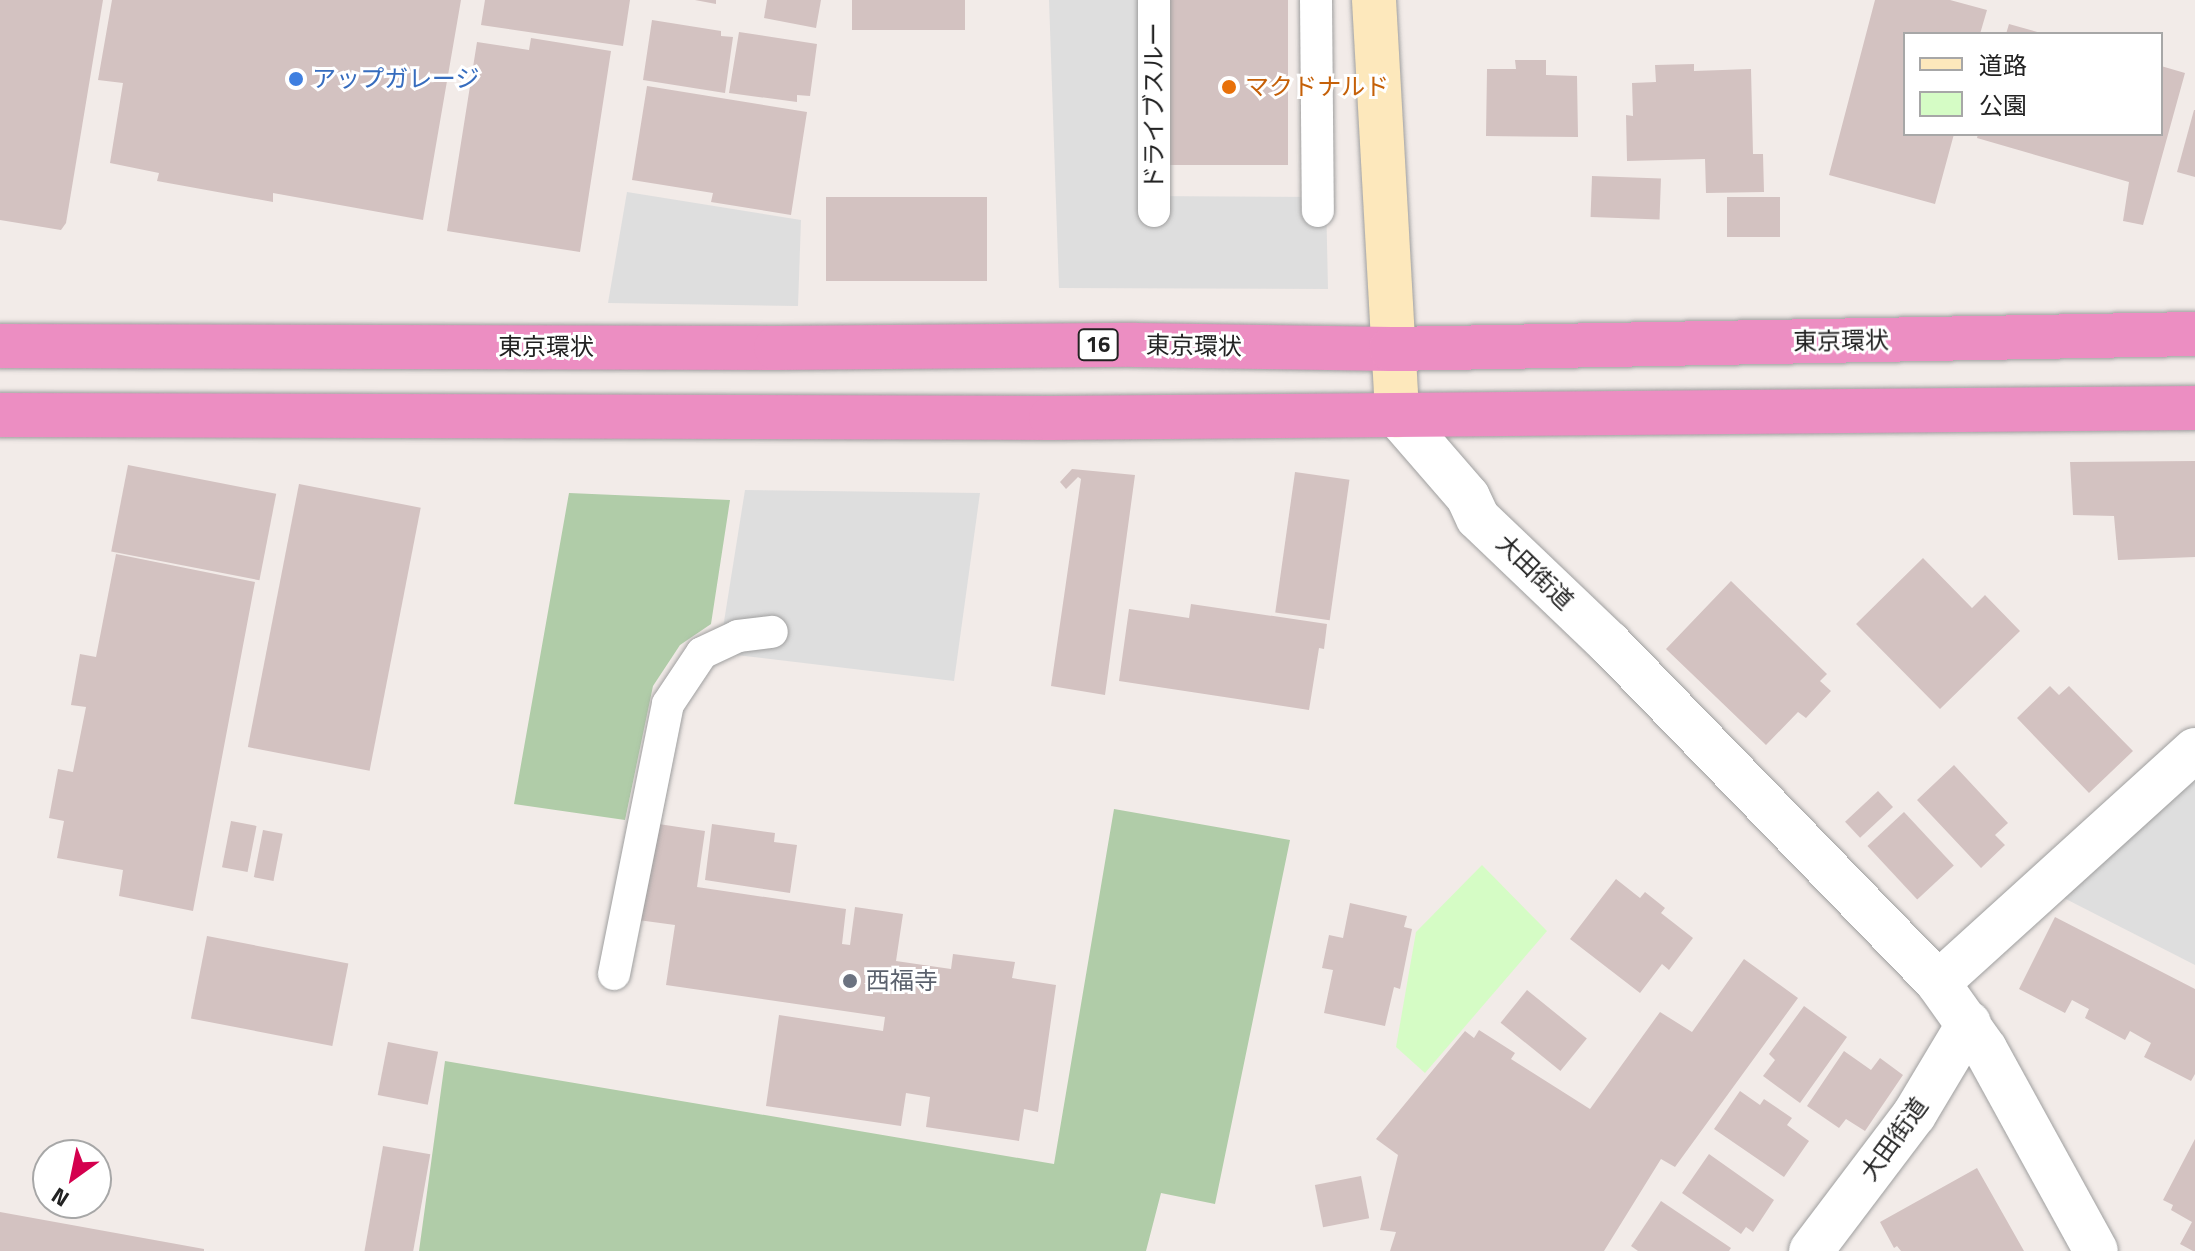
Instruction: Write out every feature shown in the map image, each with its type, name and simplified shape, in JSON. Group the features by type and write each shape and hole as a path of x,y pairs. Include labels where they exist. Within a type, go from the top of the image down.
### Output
{"highway":[{"name":"東京環状","path":"0,346 791,348 1135,345 1391,349 2195,334"},
{"path":"0,415 1051,418 2195,408"}],"street":[{"path":"1374,0 1397,415"},
{"name":"大田街道","path":"1397,415 1468,497 1478,518 1609,643 1938,983 1969,1023 2096,1251"},
{"path":"1938,983 2195,750"},
{"name":"大田街道","path":"1827,1243 1914,1115 1969,1023"}],"lane":[{"name":"ドライブスルー","path":"1154,0 1154,211"},
{"path":"1316,0 1318,211"},
{"path":"614,974 668,704 702,653 738,636 772,632"}],"green space":[{"path":"569,493 730,500 711,624 680,645 653,686 625,820 514,804"},
{"path":"1114,809 1290,840 1215,1204 1161,1193 1146,1251 419,1251 445,1061 1054,1164"},
{"path":"1482,865 1547,931 1425,1073 1396,1047 1416,932"}],"shaded area":[{"path":"1049,0 1139,0 1142,196 1326,197 1328,289 1059,288"},
{"path":"627,192 801,220 798,306 608,303"},
{"path":"745,490 980,493 954,681 719,653"},
{"path":"2195,768 2195,965 2058,895"}],"building":[{"path":"0,0 103,0 66,223 61,230 0,220"},
{"path":"112,0 461,0 423,220 273,193 273,202 157,181 159,173 110,163 123,83 98,80"},
{"path":"485,0 630,0 623,46 481,25"},
{"path":"695,0 716,0 716,4"},
{"path":"767,0 821,0 816,28 764,18"},
{"path":"852,0 965,0 965,30 852,30"},
{"path":"1168,0 1288,0 1288,165 1168,165"},
{"path":"1875,0 1950,0 1987,10 1981,32 1903,32 1903,136 1953,136 1935,204 1829,175"},
{"path":"652,20 721,31 721,36 733,37 725,93 643,80"},
{"path":"2009,24 2037,32 2007,32"},
{"path":"739,32 817,44 810,96 797,95 797,102 729,93"},
{"path":"531,38 611,51 580,252 447,231 477,42 529,50"},
{"path":"1515,60 1546,60 1546,75 1577,76 1578,137 1486,136 1487,69 1516,69"},
{"path":"1694,64 1694,71 1751,69 1753,154 1763,154 1764,192 1706,193 1705,159 1627,161 1626,115 1633,116 1632,83 1656,82 1655,65"},
{"path":"2163,67 2185,73 2143,225 2123,221 2129,182 1977,138 2163,136"},
{"path":"647,86 807,112 791,215 711,202 713,193 632,180"},
{"path":"2195,110 2195,177 2177,172"},
{"path":"1592,176 1661,178 1660,219 1591,217"},
{"path":"826,197 987,197 987,281 826,281"},
{"path":"1727,197 1780,197 1780,237 1727,237"},
{"path":"2195,461 2195,557 2118,560 2114,516 2073,515 2070,462"},
{"path":"128,465 276,494 259,580 111,551"},
{"path":"1072,469 1135,475 1105,695 1051,686 1081,479 1078,477 1066,489 1060,482"},
{"path":"1295,472 1349,480 1330,620 1275,613"},
{"path":"299,484 421,508 370,771 248,747"},
{"path":"116,554 255,582 193,911 119,896 123,870 57,858 64,821 49,818 58,769 73,772 86,707 71,705 80,654 96,657"},
{"path":"1923,558 1972,608 1985,595 2020,631 1940,709 1856,624"},
{"path":"1731,581 1827,674 1820,681 1831,691 1806,718 1798,712 1766,745 1666,649"},
{"path":"1191,604 1327,624 1324,649 1319,648 1309,710 1119,681 1129,609 1189,618"},
{"path":"2050,686 2059,695 2069,686 2133,751 2089,793 2017,718"},
{"path":"1954,765 2008,823 1995,835 2005,845 1981,868 1917,800"},
{"path":"1878,791 1893,807 1860,838 1845,822"},
{"path":"1904,812 1954,865 1917,899 1867,846"},
{"path":"231,821 257,826 248,872 222,867"},
{"name":"西福寺","path":"652,823 705,831 697,887 846,909 842,944 850,945 855,907 903,914 896,961 951,969 953,954 1015,962 1012,978 1056,985 1038,1112 1024,1109 1019,1141 926,1127 930,1097 906,1093 901,1126 766,1106 779,1015 883,1031 885,1017 666,985 675,925 638,920"},
{"path":"712,824 775,833 774,842 797,845 790,893 705,880"},
{"path":"263,830 283,834 273,881 254,877"},
{"path":"1616,879 1640,898 1645,892 1665,908 1661,913 1693,938 1669,970 1662,964 1640,993 1570,939"},
{"path":"1350,903 1407,916 1404,927 1412,929 1400,989 1394,987 1385,1026 1324,1013 1333,970 1322,968 1329,935 1343,938"},
{"path":"2055,917 2195,989 2195,1074 2191,1081 2144,1057 2151,1043 2130,1031 2125,1040 2085,1018 2089,1009 2072,1000 2065,1013 2019,989"},
{"path":"207,936 348,963 332,1046 191,1018"},
{"path":"1744,959 1798,998 1675,1167 1661,1159 1604,1251 1390,1251 1396,1232 1380,1230 1398,1155 1376,1139 1465,1031 1474,1038 1479,1030 1515,1053 1511,1059 1590,1109 1660,1012 1692,1032"},
{"path":"1527,990 1587,1038 1560,1071 1501,1023"},
{"path":"1804,1006 1847,1037 1800,1103 1763,1076 1775,1060 1769,1054"},
{"path":"388,1042 438,1052 428,1105 378,1095"},
{"path":"1844,1051 1871,1070 1880,1058 1903,1075 1865,1131 1846,1119 1839,1128 1807,1106"},
{"path":"1740,1091 1760,1105 1764,1099 1792,1118 1787,1125 1809,1141 1784,1177 1714,1129"},
{"path":"2195,1139 2193,1251 2180,1244 2192,1222 2171,1210 2173,1205 2163,1200"},
{"path":"383,1146 430,1154 413,1251 364,1251"},
{"path":"1709,1154 1774,1200 1753,1232 1746,1227 1741,1234 1682,1193"},
{"path":"1977,1168 2024,1251 1901,1251 1897,1246 1894,1248 1880,1222"},
{"path":"1361,1176 1369,1218 1323,1227 1315,1185"},
{"path":"1661,1201 1731,1248 1729,1251 1638,1251 1631,1246"},
{"path":"0,1212 204,1249 204,1251 0,1251"}],"place":[{"name":"アップガレージ","path":"296,79"},
{"name":"マクドナルド","path":"1229,87"},
{"name":"西福寺","path":"850,981"}]}
